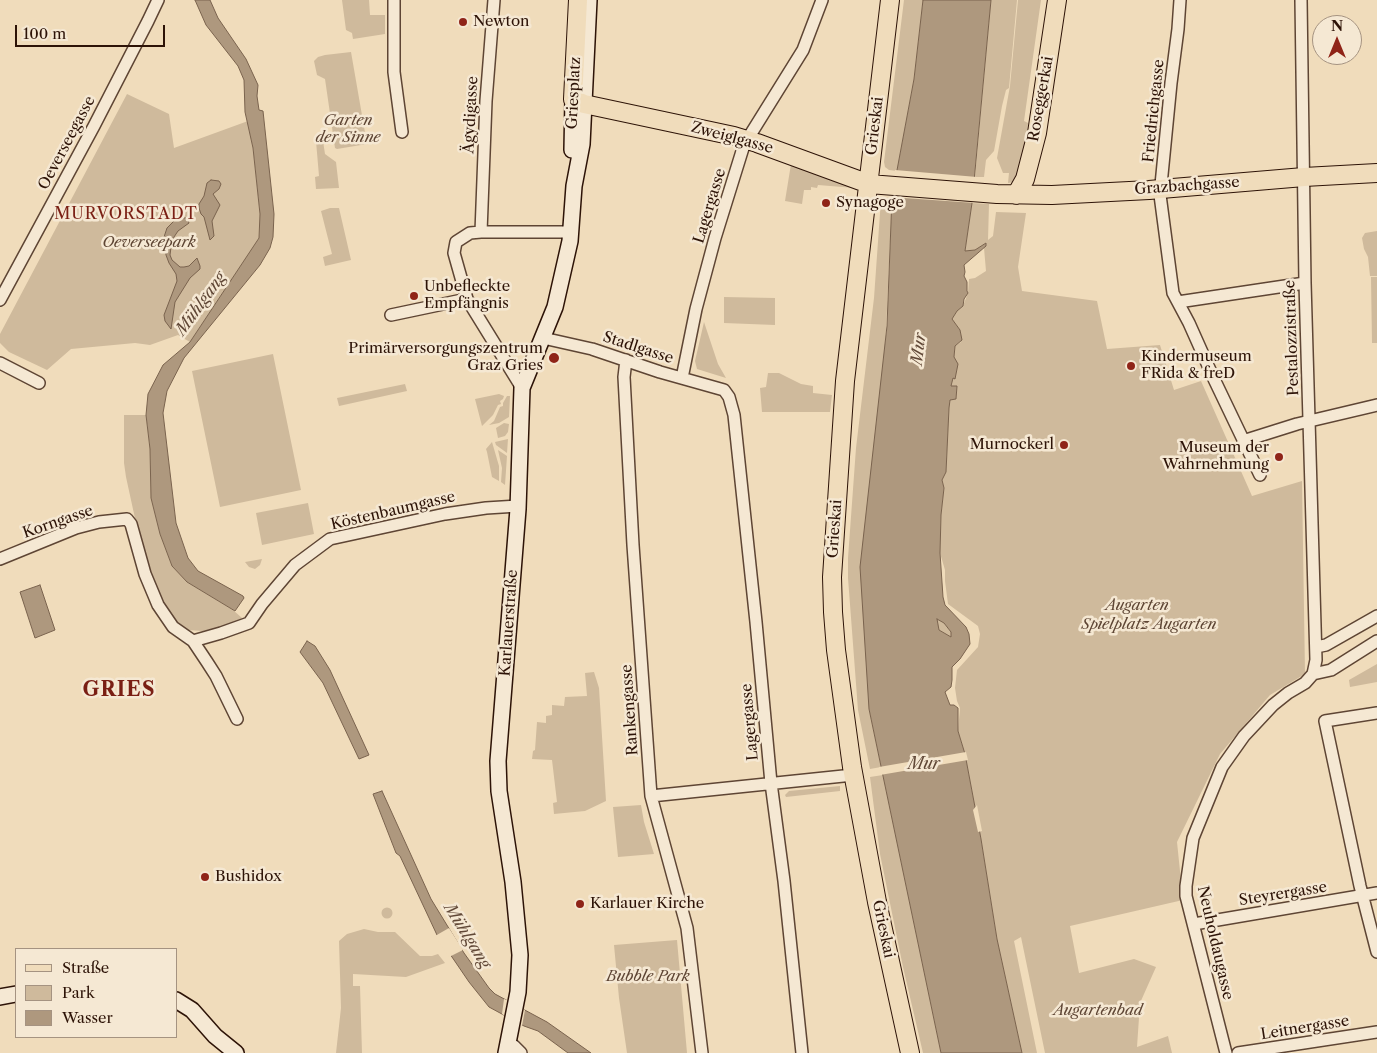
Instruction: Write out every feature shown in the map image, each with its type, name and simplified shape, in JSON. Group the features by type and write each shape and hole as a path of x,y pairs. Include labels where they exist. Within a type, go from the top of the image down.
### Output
{"main road":[{"name":"Griesplatz","path":"574,186 572,154 586,104 578,0"},
{"name":"Griesplatz","path":"570,232 574,186 582,144 586,104 589,0"},
{"name":"Grieskai","path":"890,0 845,381 832,577 836,650 853,776 877,902 910,1053"},
{"name":"Roseggerkai","path":"1016,195 1025,179 1036,133 1057,0"},
{"name":"Zweiglgasse","path":"586,104 747,140 869,184 997,194"},
{"name":"Grazbachgasse","path":"997,194 1052,195 1161,189 1377,173"},
{"name":"Karlauerstraße","path":"507,1048 516,1003 520,955 499,791 498,761 518,506 522,388 555,307 570,232"},
{"path":"0,997 15,994"},
{"path":"178,1001 192,1010 215,1036 236,1053"}],"street":[{"path":"394,0 394,72 402,132"},
{"name":"Ägydigasse","path":"481,232 486,101 494,0"},
{"name":"Lagergasse","path":"682,378 696,310 715,238 747,140 804,50 822,0"},
{"name":"Friedrichgasse","path":"1180,0 1160,200 1173,293 1260,475"},
{"name":"Pestalozzistraße","path":"1300,0 1305,284 1316,647 1313,674"},
{"name":"Oeverseegasse","path":"0,300 94,126 158,1"},
{"path":"522,388 467,299 454,253 456,242 470,233 481,232 570,232"},
{"path":"1178,302 1305,284"},
{"path":"391,315 467,299"},
{"name":"Stadlgasse","path":"543,338 592,349 724,390"},
{"name":"Rankengasse","path":"626,360 624,377 633,545 651,796 687,928 702,1053"},
{"path":"0,363 39,383"},
{"name":"Lagergasse","path":"724,390 729,397 734,415 771,783 784,881 802,1053"},
{"path":"1243,441 1310,421 1377,405"},
{"name":"Köstenbaumgasse","path":"193,641 249,623 262,604 296,565 330,539 445,514 518,506"},
{"name":"Korngasse","path":"0,559 76,528 99,522 127,519 131,524 145,574 158,605 173,627 193,641"},
{"path":"1316,647 1326,645 1377,616"},
{"path":"193,641 216,676 237,719"},
{"path":"1313,674 1331,670 1377,642"},
{"name":"Neuholdaugasse","path":"1226,1053 1186,896 1192,838 1222,767 1244,736 1273,705 1305,683 1313,674"},
{"path":"1377,713 1325,720 1377,952"},
{"path":"651,796 853,776"},
{"name":"Steyrergasse","path":"1194,924 1377,893"},
{"name":"Leitnergasse","path":"1238,1053 1377,1032"},
{"path":"507,1048 514,1046 521,1053"}],"green space":[{"path":"342,0 369,0 370,15 385,15 385,34 353,39 352,33 346,30"},
{"path":"904,0 923,0 914,79 897,171 889,170 885,167 884,162"},
{"path":"991,0 1017,0 1009,88 1006,90 1002,106 994,151 986,160 984,177 975,177"},
{"path":"1018,0 1041,0 1024,121 1028,123 1026,151 1022,166 1014,182 1008,183 1009,173 1003,173 997,158 1010,86"},
{"name":"Garten der Sinne","path":"351,52 367,144 337,149 335,148 325,79 317,75 314,61 318,57 325,55"},
{"name":"Oeverseepark","path":"127,94 169,114 174,148 248,121 253,148 260,214 259,238 190,342 178,335 150,345 135,343 71,349 47,370 9,352 0,343 0,334"},
{"path":"316,141 323,141 325,154 336,162 339,188 316,189 315,177 319,176"},
{"path":"791,164 855,188 818,185 817,188 811,187 811,190 804,190 802,204 785,201"},
{"path":"892,197 869,709 881,767 870,769 858,710 848,558 856,448 874,298 881,199"},
{"name":"Augarten","path":"972,203 989,204 988,240 993,236 996,212 1026,213 1018,267 1022,291 1097,301 1107,349 1160,345 1174,390 1201,381 1252,496 1302,481 1305,674 1270,695 1220,754 1177,842 1183,900 1070,926 1079,973 1134,959 1156,967 1140,1003 1137,1047 1168,1036 1172,1053 1045,1053 1021,937 1014,941 1037,1053 1022,1053 997,939 965,754 958,731 960,708 955,688 957,670 978,647 980,634 978,626 948,604 945,570 940,553 944,488 942,480 946,472 949,408 950,400 956,399 957,386 951,386 956,362 954,357 955,346 961,342 960,330 952,319 963,306 968,293 969,279 975,278 986,271 984,248 986,243 975,250 965,251"},
{"path":"339,208 351,260 325,266 323,257 332,254 321,211"},
{"path":"1377,231 1377,276 1370,276 1368,257 1362,238 1365,233"},
{"path":"1371,277 1377,277 1377,343 1372,343"},
{"path":"724,297 775,298 775,325 724,323"},
{"path":"704,322 718,364 726,378 697,369 695,361"},
{"path":"273,354 301,490 220,507 192,371"},
{"path":"768,373 779,373 801,384 813,386 813,393 832,395 830,412 762,412 760,388 766,387"},
{"path":"405,384 407,391 339,406 337,398"},
{"path":"499,394 504,396 500,401 501,404 498,405 493,415 482,426 475,399"},
{"path":"507,396 510,396 509,417 499,423 489,425 494,421"},
{"path":"124,415 146,415 150,449 151,498 160,534 172,566 187,582 233,610 242,618 225,626 203,631 187,630 171,618 159,599 141,546 126,477 124,463"},
{"path":"504,423 509,424 508,432 505,436 498,438 496,428"},
{"path":"508,439 507,453 496,445 495,442"},
{"path":"492,442 499,466 499,481 492,477 486,449"},
{"path":"498,450 507,456 505,485 501,482 502,468"},
{"path":"308,503 314,534 262,545 256,513"},
{"path":"262,559 260,565 255,569 249,567 245,562"},
{"path":"937,618 951,632 951,637 939,630"},
{"path":"1377,664 1377,682 1350,687 1349,680"},
{"path":"594,672 599,688 606,801 585,811 554,814 553,803 557,802 552,760 532,759 533,751 535,750 537,722 546,723 546,716 552,715 552,705 564,706 565,697 587,696 585,673"},
{"path":"883,775 941,1053 923,1053 903,967 880,854 870,777"},
{"path":"840,786 840,791 786,797 785,795 789,791"},
{"path":"641,805 654,854 618,857 613,807"},
{"path":"387,907 393,913 387,919 381,913"},
{"path":"364,929 378,932 395,932 420,956 438,954 445,963 406,977 353,974 353,986 360,986 362,1053 336,1053 341,1008 339,941 347,934"},
{"name":"Bubble Park","path":"677,940 687,1053 627,1053 614,945"}],"water":[{"name":"Mühlgang","path":"195,0 210,0 218,18 246,59 258,85 257,96 259,110 263,111 274,214 273,237 270,248 260,265 184,358 167,391 163,413 176,523 188,558 198,571 243,596 244,598 235,611 187,582 172,566 160,534 151,498 150,449 146,415 148,394 163,365 190,342 259,238 260,214 253,148 245,112 244,80 238,66 206,25"},
{"name":"Mur","path":"923,0 991,0 972,203 965,251 975,250 986,243 986,246 964,265 964,276 967,282 968,293 964,299 963,306 952,319 960,330 962,340 955,346 954,357 958,364 955,379 953,378 951,386 957,386 956,399 950,400 949,408 946,472 942,480 944,488 940,553 945,605 966,627 970,644 952,667 951,687 945,692 950,705 958,708 958,731 965,754 997,939 1022,1053 941,1053 869,709 860,567 887,326 892,197 914,79","holes":["937,619 944,623 951,632 951,637 939,630"]},
{"path":"211,180 219,181 221,184 219,189 213,194 220,205 212,221 214,236 210,240 199,204 204,196 207,183"},
{"path":"177,218 187,218 189,223 178,231 174,237 170,255 172,260 180,267 184,267 189,266 197,258 200,269 190,278 175,302 171,329 165,321 164,315 177,281 176,274 166,255 164,237 167,228"},
{"path":"40,585 55,630 35,638 20,592"},
{"path":"307,641 315,646 330,670 369,755 359,759 323,683 300,652"},
{"name":"Mühlgang","path":"382,791 431,899 464,953 489,988 495,994 547,1022 591,1053 568,1053 538,1031 524,1026 489,1007 469,982 437,935 400,856 396,853 373,794"}],"pier":[{"path":"895,170 977,177 975,203 890,197"},
{"path":"966,752 968,760 880,775 879,767"},
{"path":"977,805 982,831 978,832 973,810"},
{"path":"449,928 463,950 449,957 435,936"},
{"path":"504,999 515,1003 525,1010 522,1026 502,1014"}],"place":[{"name":"Newton","path":"463,22"},
{"name":"Synagoge","path":"826,203"},
{"name":"Unbefleckte Empfängnis","path":"414,296"},
{"name":"Primärversorgungszentrum Graz Gries","path":"554,358"},
{"name":"Kindermuseum FRida & freD","path":"1131,366"},
{"name":"Murnockerl","path":"1064,445"},
{"name":"Museum der Wahrnehmung","path":"1279,457"},
{"name":"Bushidox","path":"205,877"},
{"name":"Karlauer Kirche","path":"580,904"}],"district":[{"name":"MURVORSTADT","path":"126,214"},
{"name":"GRIES","path":"119,690"}],"park label":[{"name":"Spielplatz Augarten","path":"1149,625"},
{"name":"Augartenbad","path":"1098,1011"}]}
